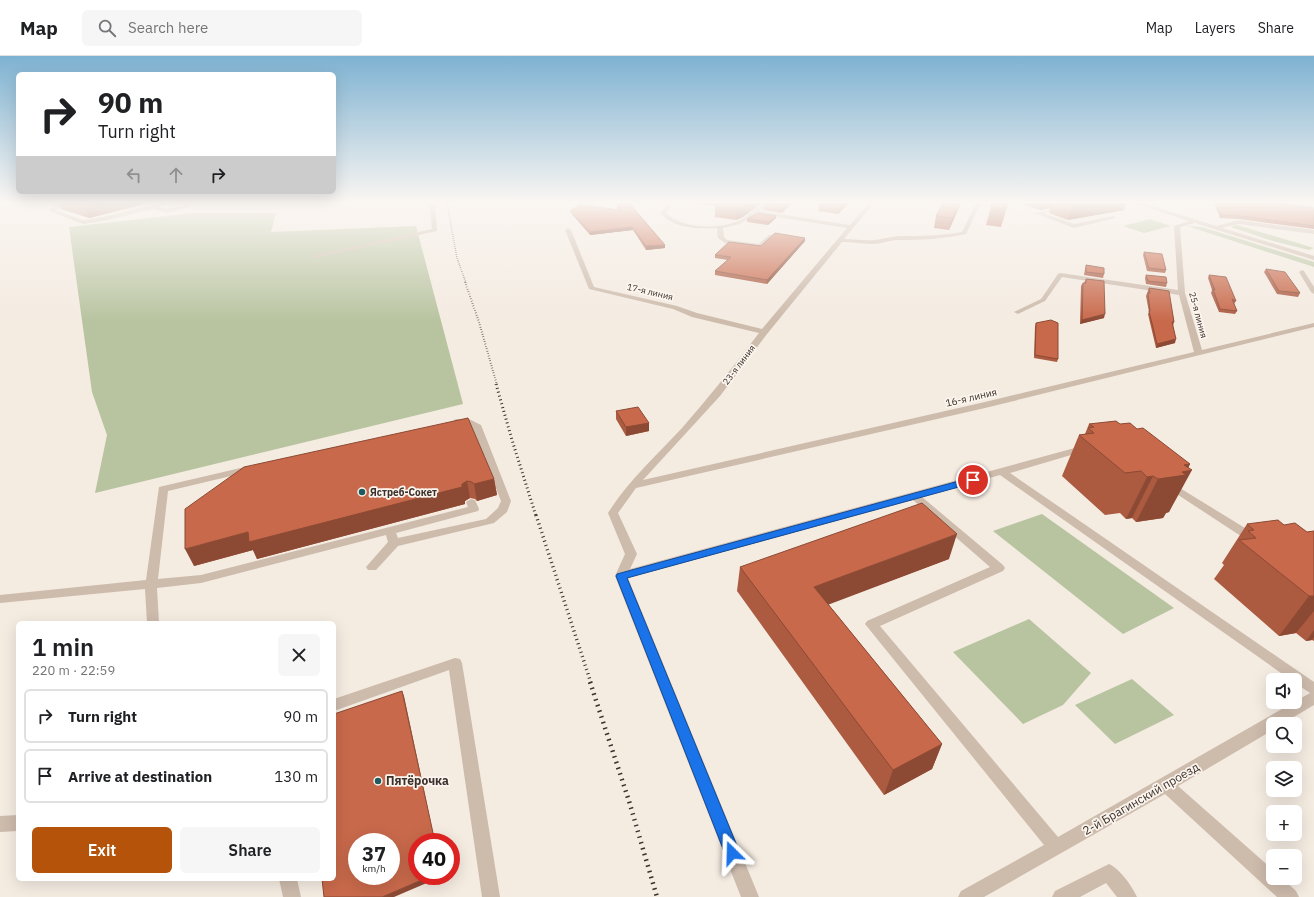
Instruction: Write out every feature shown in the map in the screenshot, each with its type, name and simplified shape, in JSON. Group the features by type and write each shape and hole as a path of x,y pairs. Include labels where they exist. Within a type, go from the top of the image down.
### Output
{"street":[{"path":"315,256 378,242"},
{"name":"17-я линия","path":"573,242 591,288 674,307 695,315 764,332"},
{"path":"734,242 760,246 765,242"},
{"name":"23-я линия","path":"621,576 631,554 613,513 632,486 654,464 717,394 764,332 838,242"},
{"path":"858,242 872,242"},
{"name":"25-я линия","path":"1178,242 1182,293 1199,354"},
{"path":"1262,242 1314,258"},
{"path":"1302,272 1314,292"},
{"path":"1018,312 1043,300 1060,275 1182,293"},
{"name":"16-я линия","path":"632,486 985,405 1314,325"},
{"path":"372,567 394,542 473,526 490,521 503,510 506,501 476,425 469,422 460,421 445,424"},
{"path":"750,897 621,576 916,497 1096,445"},
{"path":"152,621 151,584 163,489 262,466"},
{"path":"1002,472 1314,688"},
{"path":"1160,479 1263,546"},
{"path":"916,497 999,568 871,624 1056,847"},
{"path":"0,599 201,579 474,510 471,502"},
{"path":"390,531 394,542"},
{"path":"336,704 455,663 491,897"},
{"name":"2-й Брагинский проезд","path":"967,897 1166,785 1314,698"},
{"path":"1166,785 1290,897"},
{"path":"0,824 16,823"},
{"path":"1061,897 1109,873 1128,897"},
{"path":"288,881 292,897"}],"green space":[{"path":"71,242 420,242 463,404 95,493 107,435 92,392"},
{"path":"1237,242 1251,242 1314,262 1314,267"},
{"path":"1278,242 1295,242 1314,248 1309,250"},
{"path":"1042,514 1174,608 1123,634 993,531"},
{"path":"1029,619 1091,673 1063,705 1023,724 953,652"},
{"path":"1132,679 1174,715 1115,744 1075,705"}],"building":[{"path":"643,242 663,242 665,245 646,246"},
{"path":"729,242 761,246 765,242 801,242 767,280 715,271 731,257 715,255"},
{"path":"1144,252 1162,254 1166,270 1149,268"},
{"path":"1086,265 1104,268 1104,274 1086,272"},
{"path":"1266,269 1285,272 1300,293 1279,291"},
{"path":"1146,275 1166,277 1167,283 1148,281"},
{"path":"1209,275 1226,277 1236,301 1232,299 1237,311 1220,309"},
{"path":"1086,279 1104,281 1105,314 1082,320 1083,283 1086,283"},
{"path":"1149,288 1169,291 1174,322 1172,322 1176,339 1157,344 1149,311"},
{"path":"1051,320 1058,323 1058,359 1035,355 1036,323"},
{"path":"638,407 649,423 626,427 616,411"},
{"path":"468,418 494,479 474,484 467,481 462,484 462,487 249,542 248,532 185,549 185,509 244,467"},
{"path":"1116,421 1120,424 1130,423 1137,429 1143,428 1190,464 1184,465 1192,470 1182,472 1186,475 1158,479 1153,476 1147,477 1141,471 1125,473 1079,435 1094,433 1088,428 1094,427 1089,424"},
{"path":"922,503 957,534 814,587 942,744 893,770 740,567"},
{"path":"1278,520 1284,525 1295,523 1307,532 1314,531 1314,596 1309,596 1239,540 1256,538 1248,531 1254,530 1247,524"},
{"name":"Пятёрочка","path":"402,691 433,833 408,833 408,885 410,885 382,897 324,897 322,881 336,881 336,713"}],"railway":[{"path":"454,242 457,258 466,283"},
{"path":"465,282 479,322 497,385"},
{"path":"496,384 536,516"},
{"path":"536,515 591,683"},
{"path":"590,682 629,801 657,897"}],"place":[{"name":"Ястреб-Сокет","path":"362,492"},
{"name":"Пятёрочка","path":"378,781"}],"route":[{"path":"732,853 621,576 901,501 973,480"}]}
